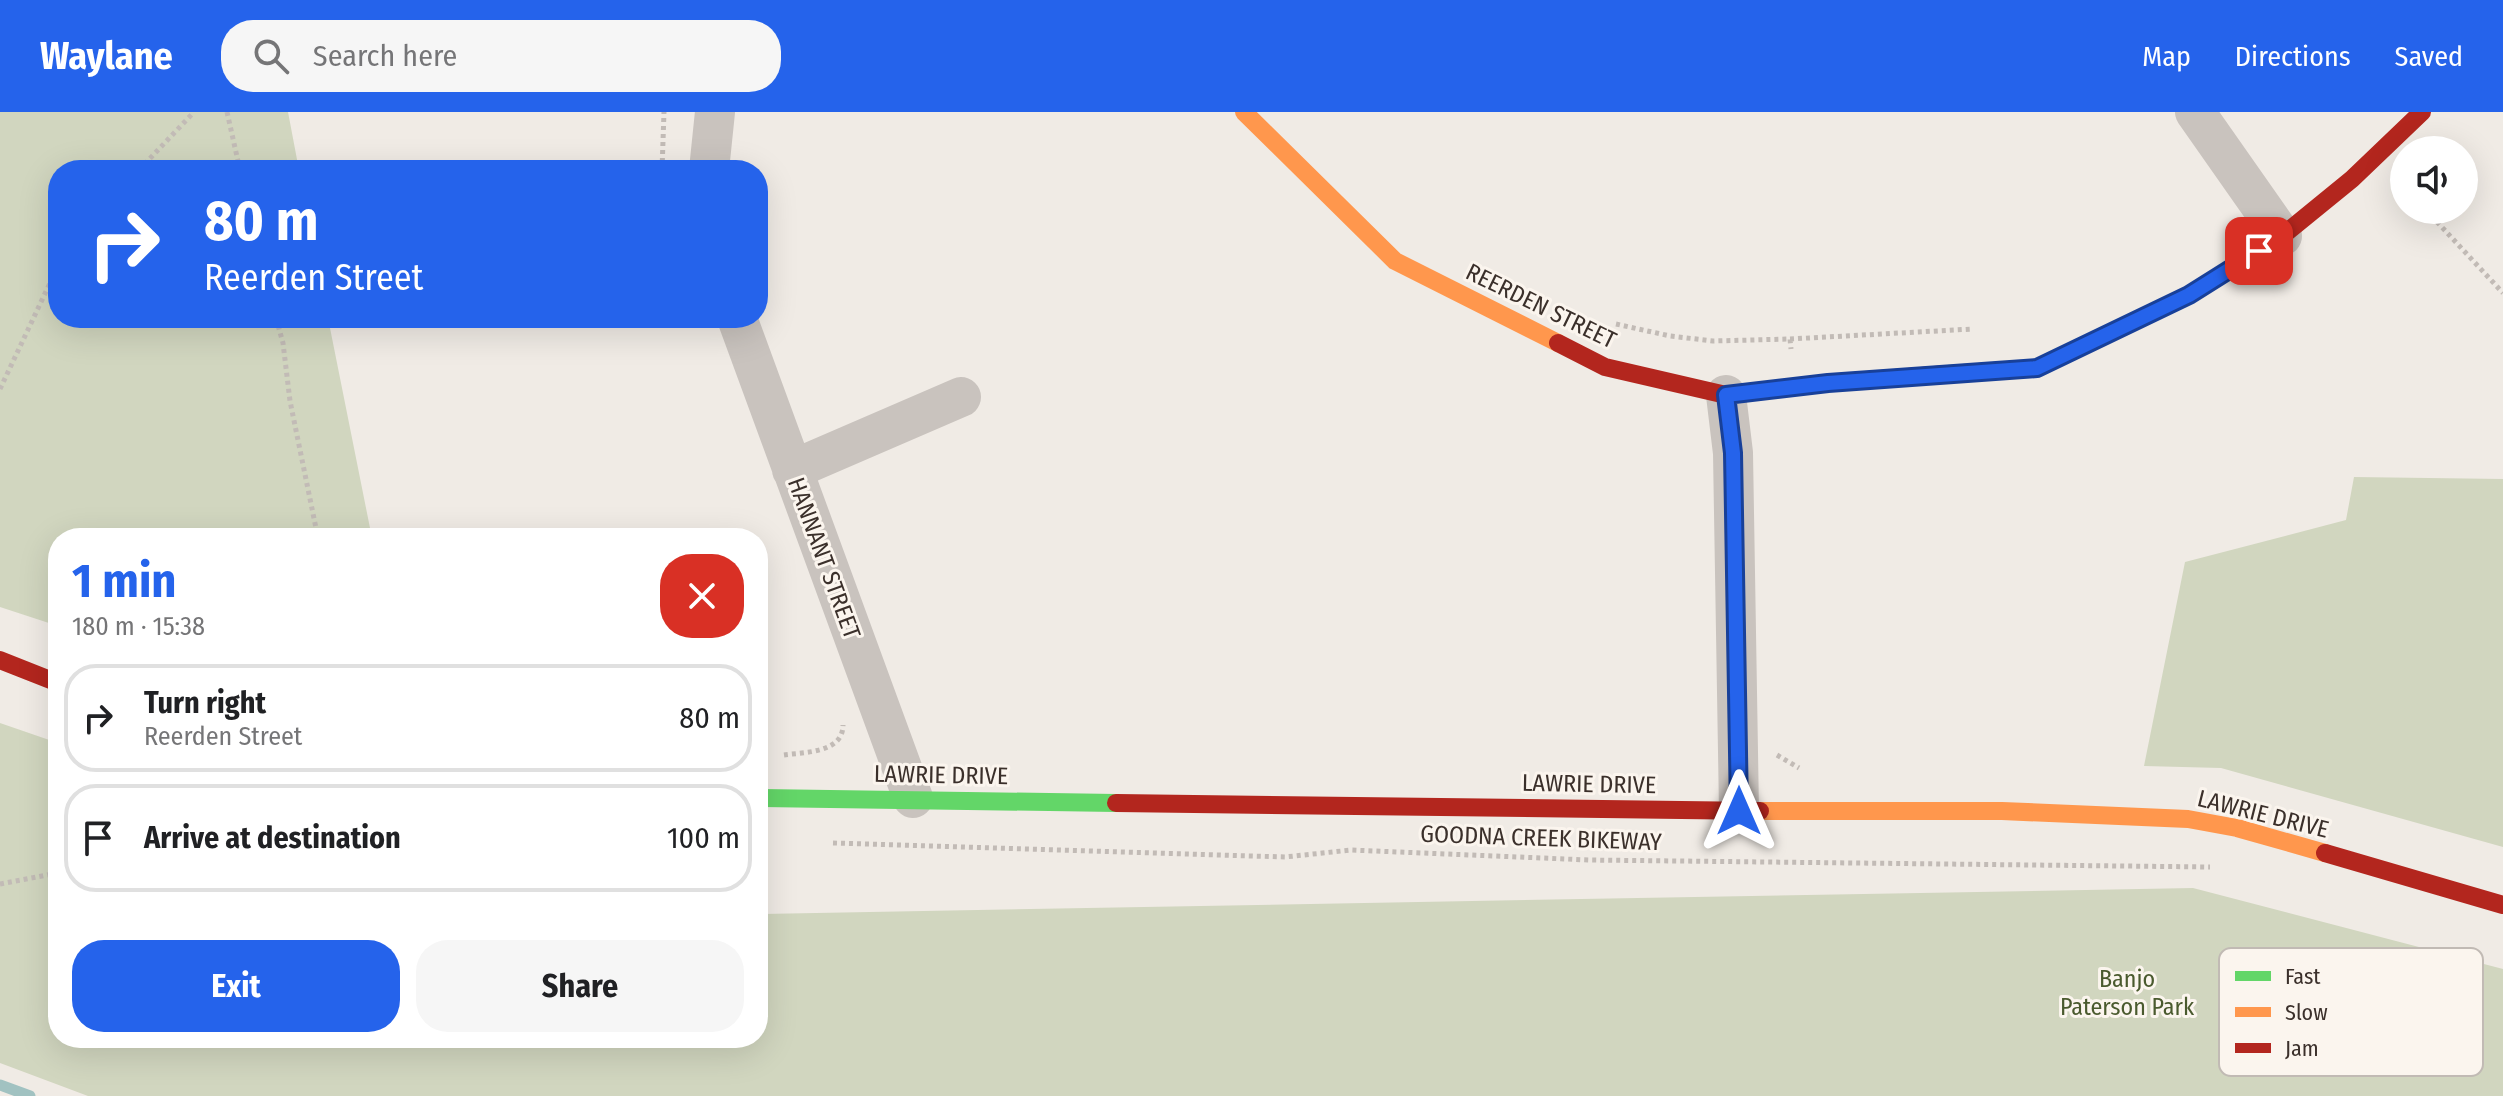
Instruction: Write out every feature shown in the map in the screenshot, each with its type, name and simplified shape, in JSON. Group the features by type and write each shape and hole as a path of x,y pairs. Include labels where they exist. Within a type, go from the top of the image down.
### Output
{"street":[{"path":"710,160 715,112"},
{"name":"REERDEN STREET","path":"1244,112 1395,261 1605,367 1726,395 2037,368 2189,295 2282,236 2352,179 2422,112"},
{"path":"2195,112 2282,236"},
{"name":"HANNANT STREET","path":"741,328 913,798"},
{"path":"1726,395 1733,453 1739,811"},
{"path":"792,470 961,397"},
{"path":"0,660 48,679"},
{"name":"LAWRIE DRIVE","path":"768,798 1739,811 2002,811 2201,821 2252,832 2503,905"}],"path":[{"path":"148,160 194,112"},
{"path":"227,112 238,160"},
{"path":"662,160 664,112"},
{"path":"2439,224 2503,293"},
{"path":"0,389 48,287"},
{"path":"1609,323 1670,336 1713,341 1979,328"},
{"path":"279,328 316,528"},
{"path":"1790,339 1795,387"},
{"path":"784,798 783,756 830,747 838,742 843,730 842,720"},
{"path":"1768,748 1797,768 1815,767 1818,862"},
{"name":"GOODNA CREEK BIKEWAY","path":"830,843 1285,857 1351,850 1589,860 2217,867"},
{"path":"0,884 48,875"}],"green space":[{"path":"0,112 288,112 297,160 48,160 48,328 330,328 370,528 48,528 48,623 0,607"},
{"path":"2354,477 2503,479 2503,847 2221,768 2144,766 2185,562 2346,520"},
{"name":"Banjo Paterson Park","path":"0,723 48,740 48,1048 768,1048 768,914 2193,888 2423,948 2219,948 2219,1076 2483,1076 2483,964 2503,969 2503,1096 88,1096 0,1063"}],"waterway":[{"path":"0,1085 30,1096"}],"traffic: fast":[{"path":"1948,374 2037,368 2189,295 2224,273"},
{"path":"768,798 1116,803"}],"traffic: slow":[{"path":"1244,112 1395,261 1558,343"},
{"path":"1760,811 2002,811 2188,819 2237,828 2325,853"}],"traffic: jam":[{"path":"2224,273 2282,236 2352,179 2422,112"},
{"path":"1558,343 1605,367 1726,395 1948,374"},
{"path":"0,660 48,679"},
{"path":"1116,803 1760,811"},
{"path":"2325,853 2503,905"}],"route":[{"path":"1739,811 1733,453 1726,395 1828,383 2037,368 2189,295 2259,251"}]}
